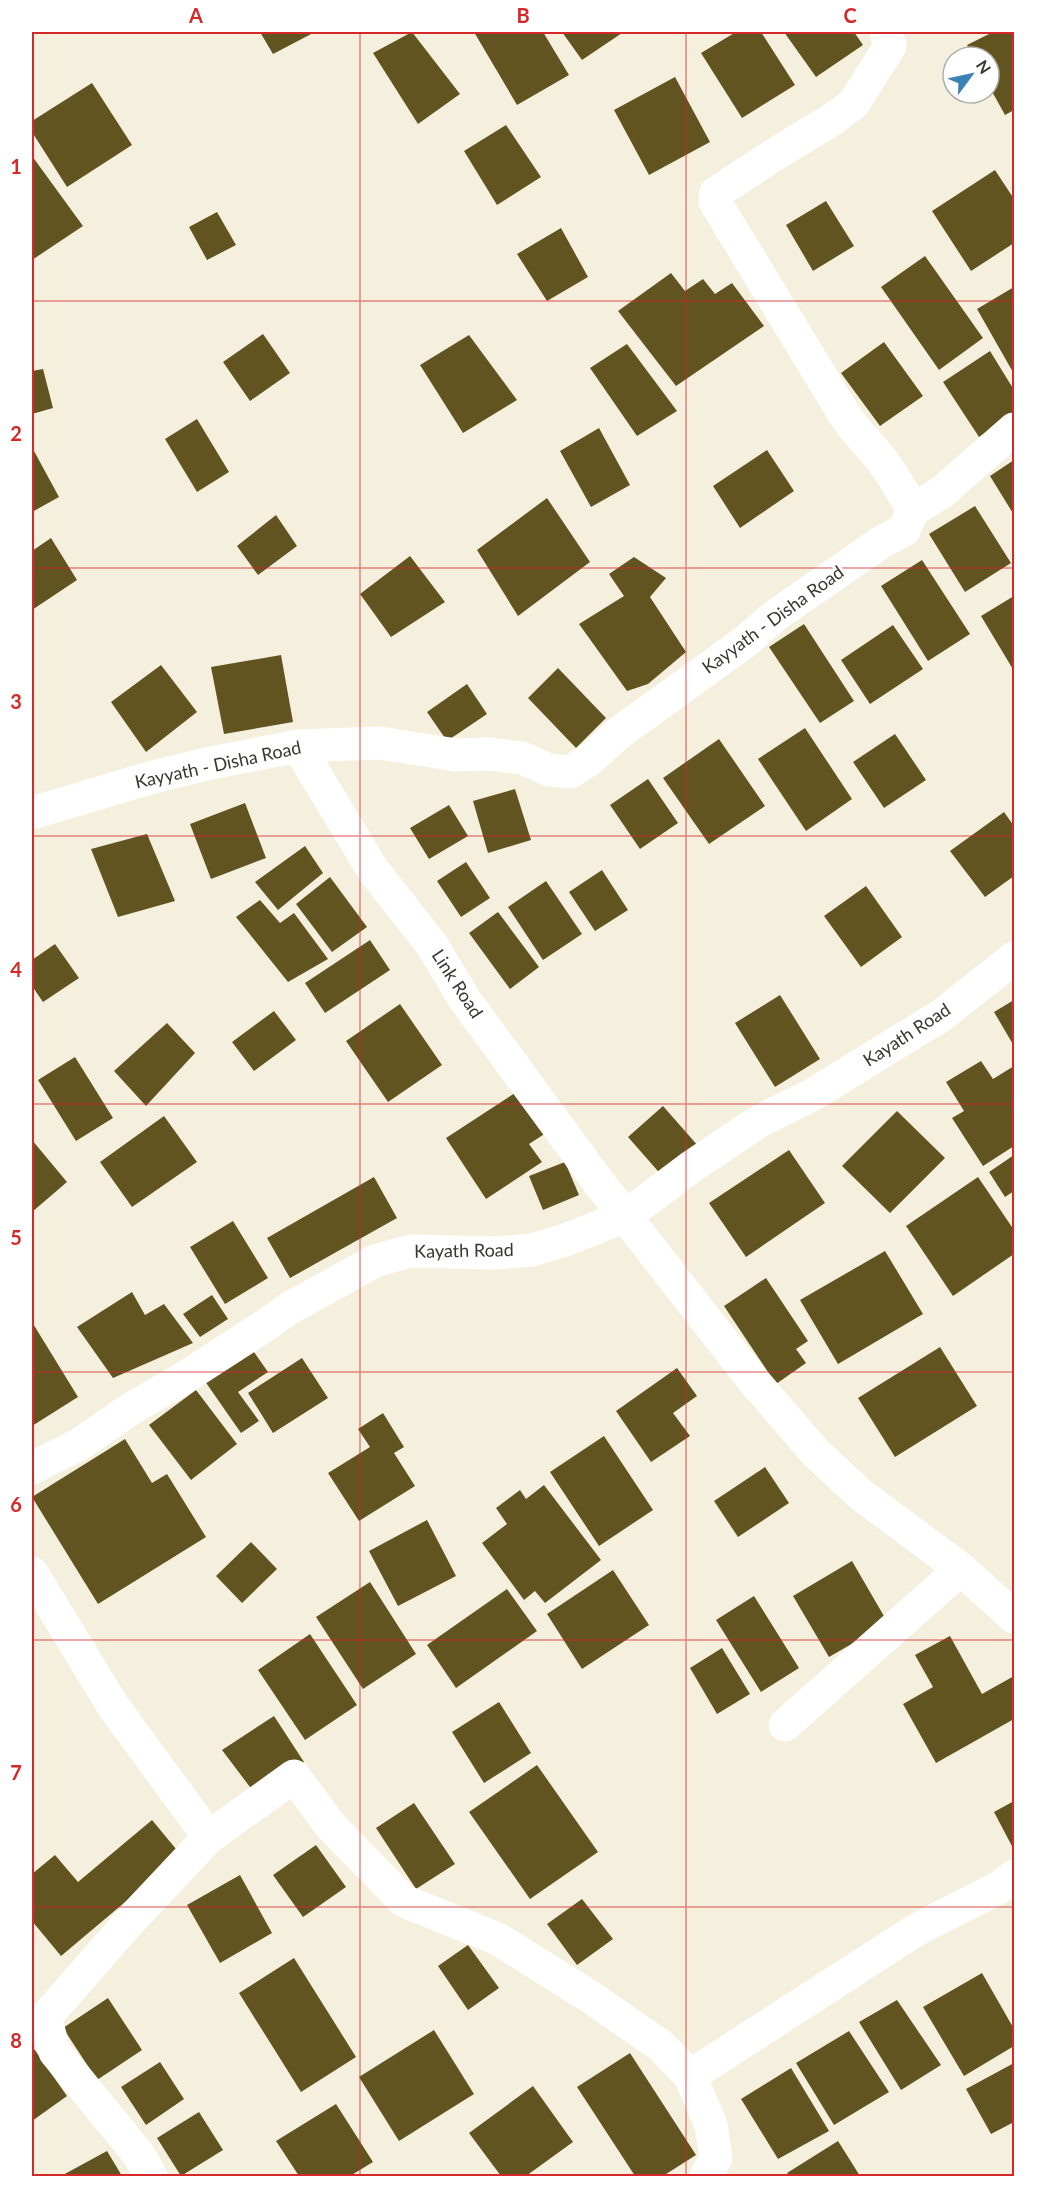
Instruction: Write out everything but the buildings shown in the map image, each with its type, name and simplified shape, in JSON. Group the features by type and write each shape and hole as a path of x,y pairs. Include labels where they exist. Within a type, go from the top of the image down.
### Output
{"street":[{"path":"886,32 890,46 854,103 833,119 716,193 715,202 858,436 877,454 892,474 913,510 942,492 1014,429"},
{"name":"Kayyath - Disha Road","path":"32,813 153,777 298,746 380,743 456,755 489,754 522,758 549,770 570,772 589,760 620,732 742,644 784,609 883,541 904,530 913,510"},
{"name":"Link Road","path":"298,746 373,870 432,945 465,1000 600,1184 753,1380 815,1452 860,1494 961,1569 1014,1617"},
{"name":"Kayath Road","path":"32,1468 80,1444 129,1410 184,1378 288,1309 375,1261 410,1251 495,1253 532,1250 566,1240 626,1216 691,1167 758,1122 812,1095 942,1015 1014,958"},
{"path":"785,1725 961,1569"},
{"path":"32,1573 113,1706 209,1837"},
{"path":"151,2176 139,2154 55,2052 45,2018 209,1837 294,1776 330,1825 404,1901 498,1939 592,1998 661,2046 690,2076 711,2125 716,2158 706,2176"},
{"path":"690,2076 916,1930 1000,1887 1014,1876"}]}
